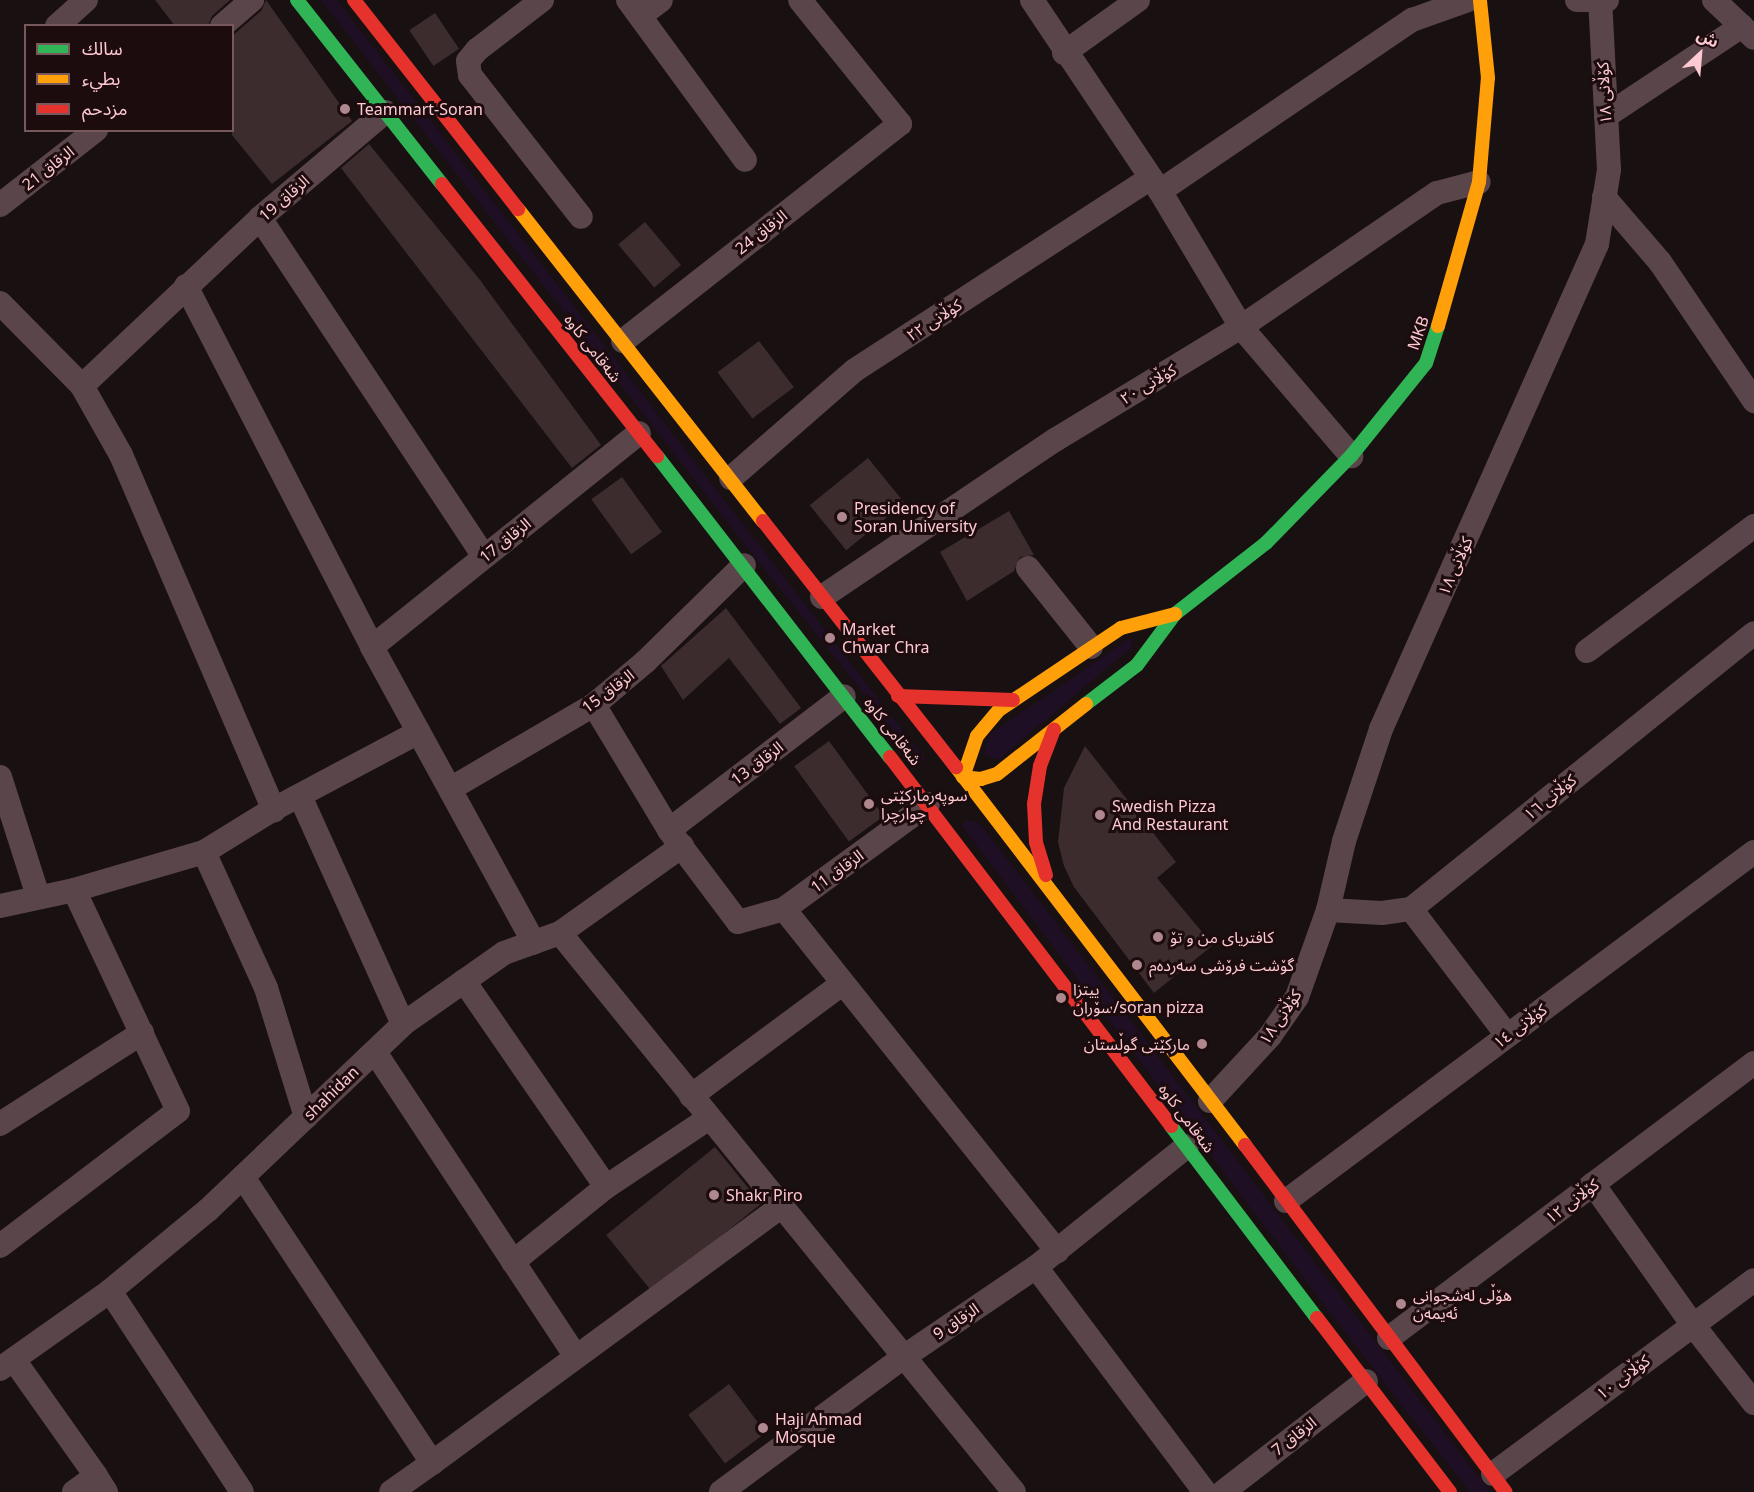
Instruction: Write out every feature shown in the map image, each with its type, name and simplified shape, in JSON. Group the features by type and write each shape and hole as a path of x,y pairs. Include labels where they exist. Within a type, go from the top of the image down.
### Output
{"main road":[{"name":"شەقامی کاوە","path":"297,0 744,565 844,696 932,801 1187,1146 1450,1492"},
{"name":"شەقامی کاوە","path":"354,0 731,478 898,696 959,780 1051,888 1499,1483"},
{"name":"MKB","path":"1175,614 1266,543 1351,456 1426,363 1458,267 1479,182 1488,78 1480,0"},
{"path":"1175,614 1158,641 1137,665 1054,730 990,777 959,780 977,736 1013,700 1091,648 1138,621 1175,614"},
{"path":"898,696 1013,700"},
{"path":"1051,888 1036,842 1034,804 1040,766 1054,730"}],"street":[{"path":"59,24 86,0"},
{"path":"224,24 252,0"},
{"path":"542,0 477,50 468,61 470,75 581,217"},
{"path":"661,0 634,8 746,160"},
{"name":"الزقاق 24","path":"623,341 900,124 800,0"},
{"path":"1032,0 1064,52 1155,185 1241,327 1351,456"},
{"path":"1064,52 1138,0"},
{"name":"کۆڵانی ٢٢","path":"731,478 855,370 1155,185 1412,20 1468,0"},
{"name":"کۆڵانی ١٨","path":"1210,1101 1270,1036 1297,997 1328,910 1344,841 1381,729 1597,244 1609,170 1594,0"},
{"path":"1606,116 1748,32 1714,0"},
{"name":"الزقاق 19","path":"82,386 260,218 385,112"},
{"name":"الزقاق 21","path":"0,205 93,132"},
{"name":"کۆڵانی ٢٠","path":"822,597 1055,440 1241,327 1437,194 1479,182"},
{"path":"1604,197 1660,261 1754,400"},
{"path":"260,218 484,557"},
{"path":"186,286 372,647 534,943"},
{"path":"0,303 82,386 121,455 274,810"},
{"name":"الزقاق 17","path":"372,647 639,433"},
{"path":"1587,651 1754,526"},
{"name":"الزقاق 15","path":"450,789 594,705 646,662 744,565"},
{"path":"1028,568 1091,648"},
{"name":"کۆڵانی ١٦","path":"1411,909 1754,633"},
{"name":"الزقاق 13","path":"676,838 844,696"},
{"path":"594,705 676,838"},
{"path":"0,906 74,890 204,852 274,810 419,732"},
{"path":"0,777 38,896"},
{"path":"300,796 403,1024"},
{"name":"الزقاق 11","path":"676,838 738,922 784,909 932,801"},
{"name":"shahidan","path":"7,1364 110,1292 243,1177 403,1024 504,953 560,933 676,838"},
{"path":"204,852 266,988 306,1117"},
{"name":"کۆڵانی ١٤","path":"1286,1201 1754,852"},
{"path":"0,1246 178,1111 74,890"},
{"path":"784,909 1057,1251"},
{"path":"1328,910 1382,913 1411,909 1508,1035"},
{"path":"560,933 1014,1492"},
{"path":"465,981 606,1188"},
{"path":"691,1096 843,983"},
{"path":"0,1124 142,1033"},
{"path":"375,1052 576,1357"},
{"name":"کۆڵانی ١٢","path":"1389,1338 1754,1063"},
{"path":"513,1262 606,1188 709,1118"},
{"name":"الزقاق 9","path":"721,1492 905,1356 1036,1267 1187,1146"},
{"path":"243,1177 432,1463"},
{"path":"1593,1184 1693,1325 1754,1403"},
{"path":"391,1492 781,1207"},
{"path":"1036,1267 1205,1492"},
{"name":"کۆڵانی ١٠","path":"1499,1483 1693,1325 1754,1280"},
{"path":"110,1292 242,1492"},
{"path":"7,1364 101,1484 74,1492"},
{"name":"الزقاق 7","path":"1223,1492 1366,1381"}],"shaded area":[{"path":"321,0 337,0 925,759 919,763 746,546"},
{"path":"1132,637 1131,648 998,760 984,754 990,734"},
{"path":"966,820 978,822 1025,882 1490,1492 1470,1492 1353,1343 962,826"}],"building":[{"path":"155,0 230,0 212,16 209,24 173,24"},
{"path":"266,0 352,121 272,184 232,135 234,132 234,34 261,11"},
{"path":"435,13 459,49 433,66 409,30"},
{"path":"369,144 480,280 601,445 572,468 341,168"},
{"path":"645,222 681,265 654,287 618,244"},
{"path":"759,341 794,387 752,419 717,372"},
{"path":"868,458 905,503 846,550 810,505"},
{"path":"622,477 662,532 631,554 591,499"},
{"path":"1009,511 1034,555 1020,557 1014,571 967,601 940,552"},
{"path":"726,608 801,708 780,724 729,658 683,700 661,666"},
{"path":"829,741 884,816 849,842 794,766"},
{"name":"Swedish Pizza And Restaurant","path":"1085,746 1176,862 1157,878 1213,945 1154,993 1074,887 1064,866 1058,842 1064,788"},
{"path":"715,1147 761,1204 652,1292 606,1235"},
{"path":"729,1384 766,1433 725,1463 688,1415"}],"traffic: fast":[{"path":"297,0 442,184"},
{"path":"1086,704 1137,665 1175,614 1266,543 1351,456 1426,363 1438,326"},
{"path":"657,456 890,757"},
{"path":"1171,1126 1317,1318"}],"traffic: slow":[{"path":"1438,326 1479,182 1488,78 1480,0"},
{"path":"518,209 763,521"},
{"path":"1086,704 997,774 981,779 963,777 977,736 999,710 1121,628 1175,614"},
{"path":"956,767 1245,1145"}],"traffic: jam":[{"path":"354,0 518,209"},
{"path":"442,184 657,456"},
{"path":"763,521 956,767"},
{"path":"898,696 1013,700"},
{"path":"1046,875 1036,842 1034,804 1040,766 1054,730"},
{"path":"890,757 1171,1126"},
{"path":"1245,1145 1506,1492"},
{"path":"1317,1318 1450,1492"}],"place":[{"name":"Teammart-Soran","path":"345,109"},
{"name":"Presidency of Soran University","path":"842,517"},
{"name":"Market Chwar Chra","path":"830,638"},
{"name":"سوپەرمارکێتی چوارچرا","path":"869,804"},
{"name":"Swedish Pizza And Restaurant","path":"1100,815"},
{"name":"کافتریای من و تۆ","path":"1158,937"},
{"name":"گۆشت فرۆشی سەردەم","path":"1137,965"},
{"name":"پیتزا سۆران/soran pizza","path":"1061,998"},
{"name":"مارکێتی گوڵستان","path":"1202,1044"},
{"name":"Shakr Piro","path":"714,1195"},
{"name":"هۆڵی لەشجوانی ئەیمەن","path":"1401,1304"},
{"name":"Haji Ahmad Mosque","path":"763,1428"}]}
